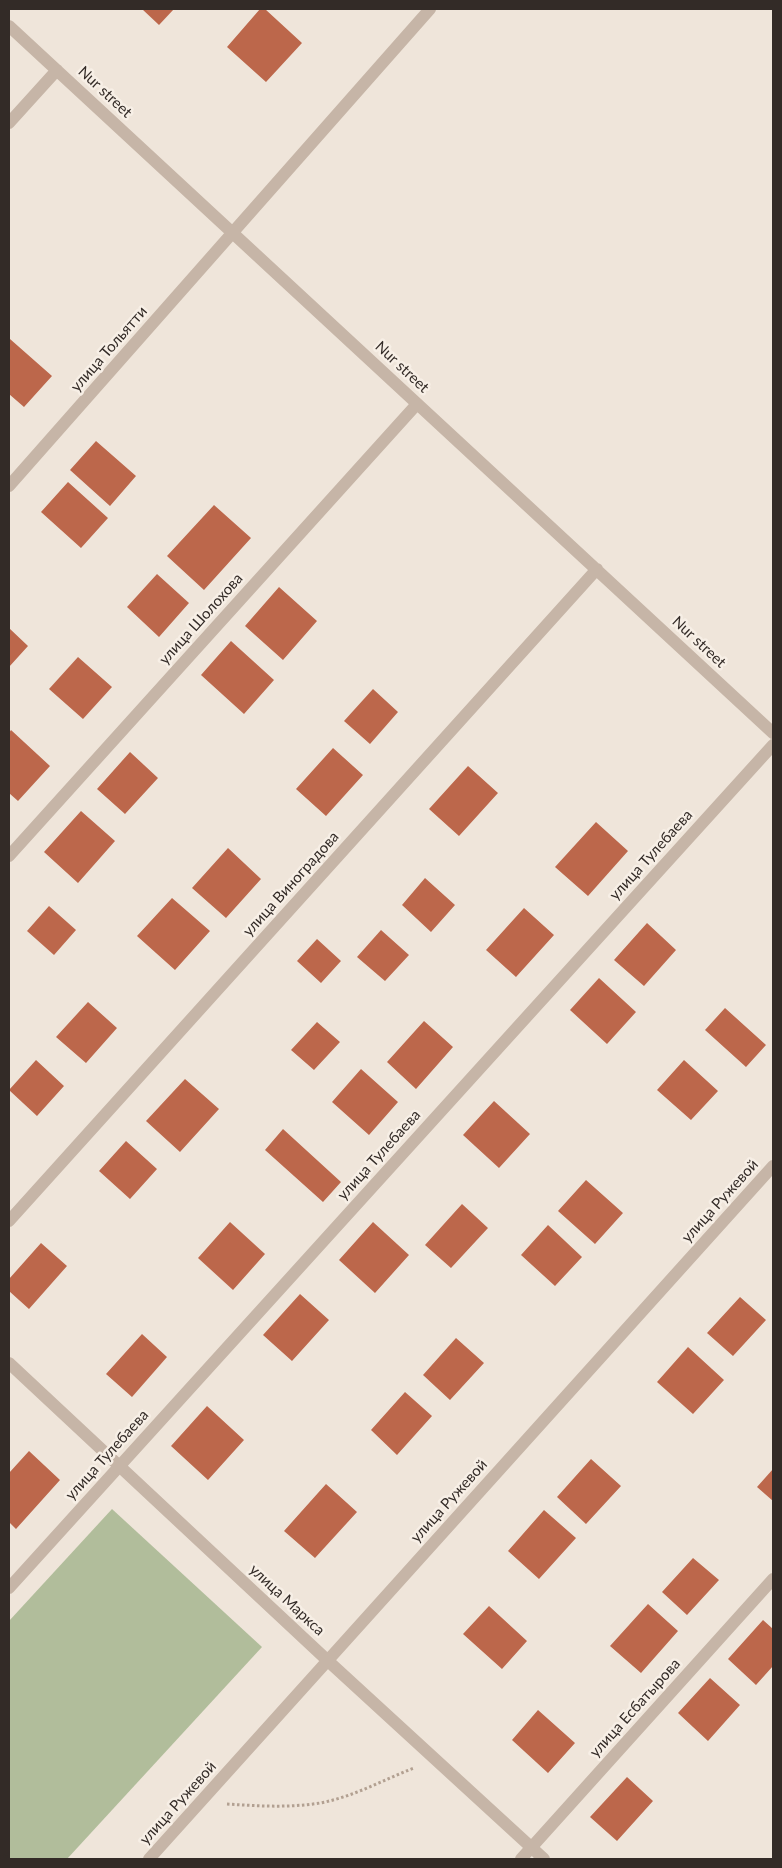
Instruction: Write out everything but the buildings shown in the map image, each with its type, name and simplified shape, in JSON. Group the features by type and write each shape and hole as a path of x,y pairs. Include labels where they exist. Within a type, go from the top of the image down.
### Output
{"street":[{"name":"улица Тольятти","path":"9,486 430,9"},
{"name":"Nur street","path":"9,26 773,733"},
{"path":"9,123 56,70"},
{"name":"улица Шолохова","path":"9,856 417,404"},
{"name":"улица Виноградова","path":"9,1221 597,569"},
{"name":"улица Тулебаева","path":"9,1588 773,745"},
{"name":"улица Ружевой","path":"149,1859 773,1166"},
{"name":"улица Маркса","path":"9,1363 327,1660 544,1859"},
{"name":"улица Есбатырова","path":"521,1859 773,1579"}],"path":[{"path":"199,1804 289,1807 321,1803 351,1795 436,1760"}],"green space":[{"path":"112,1509 262,1647 67,1859 9,1859 9,1621"}]}
